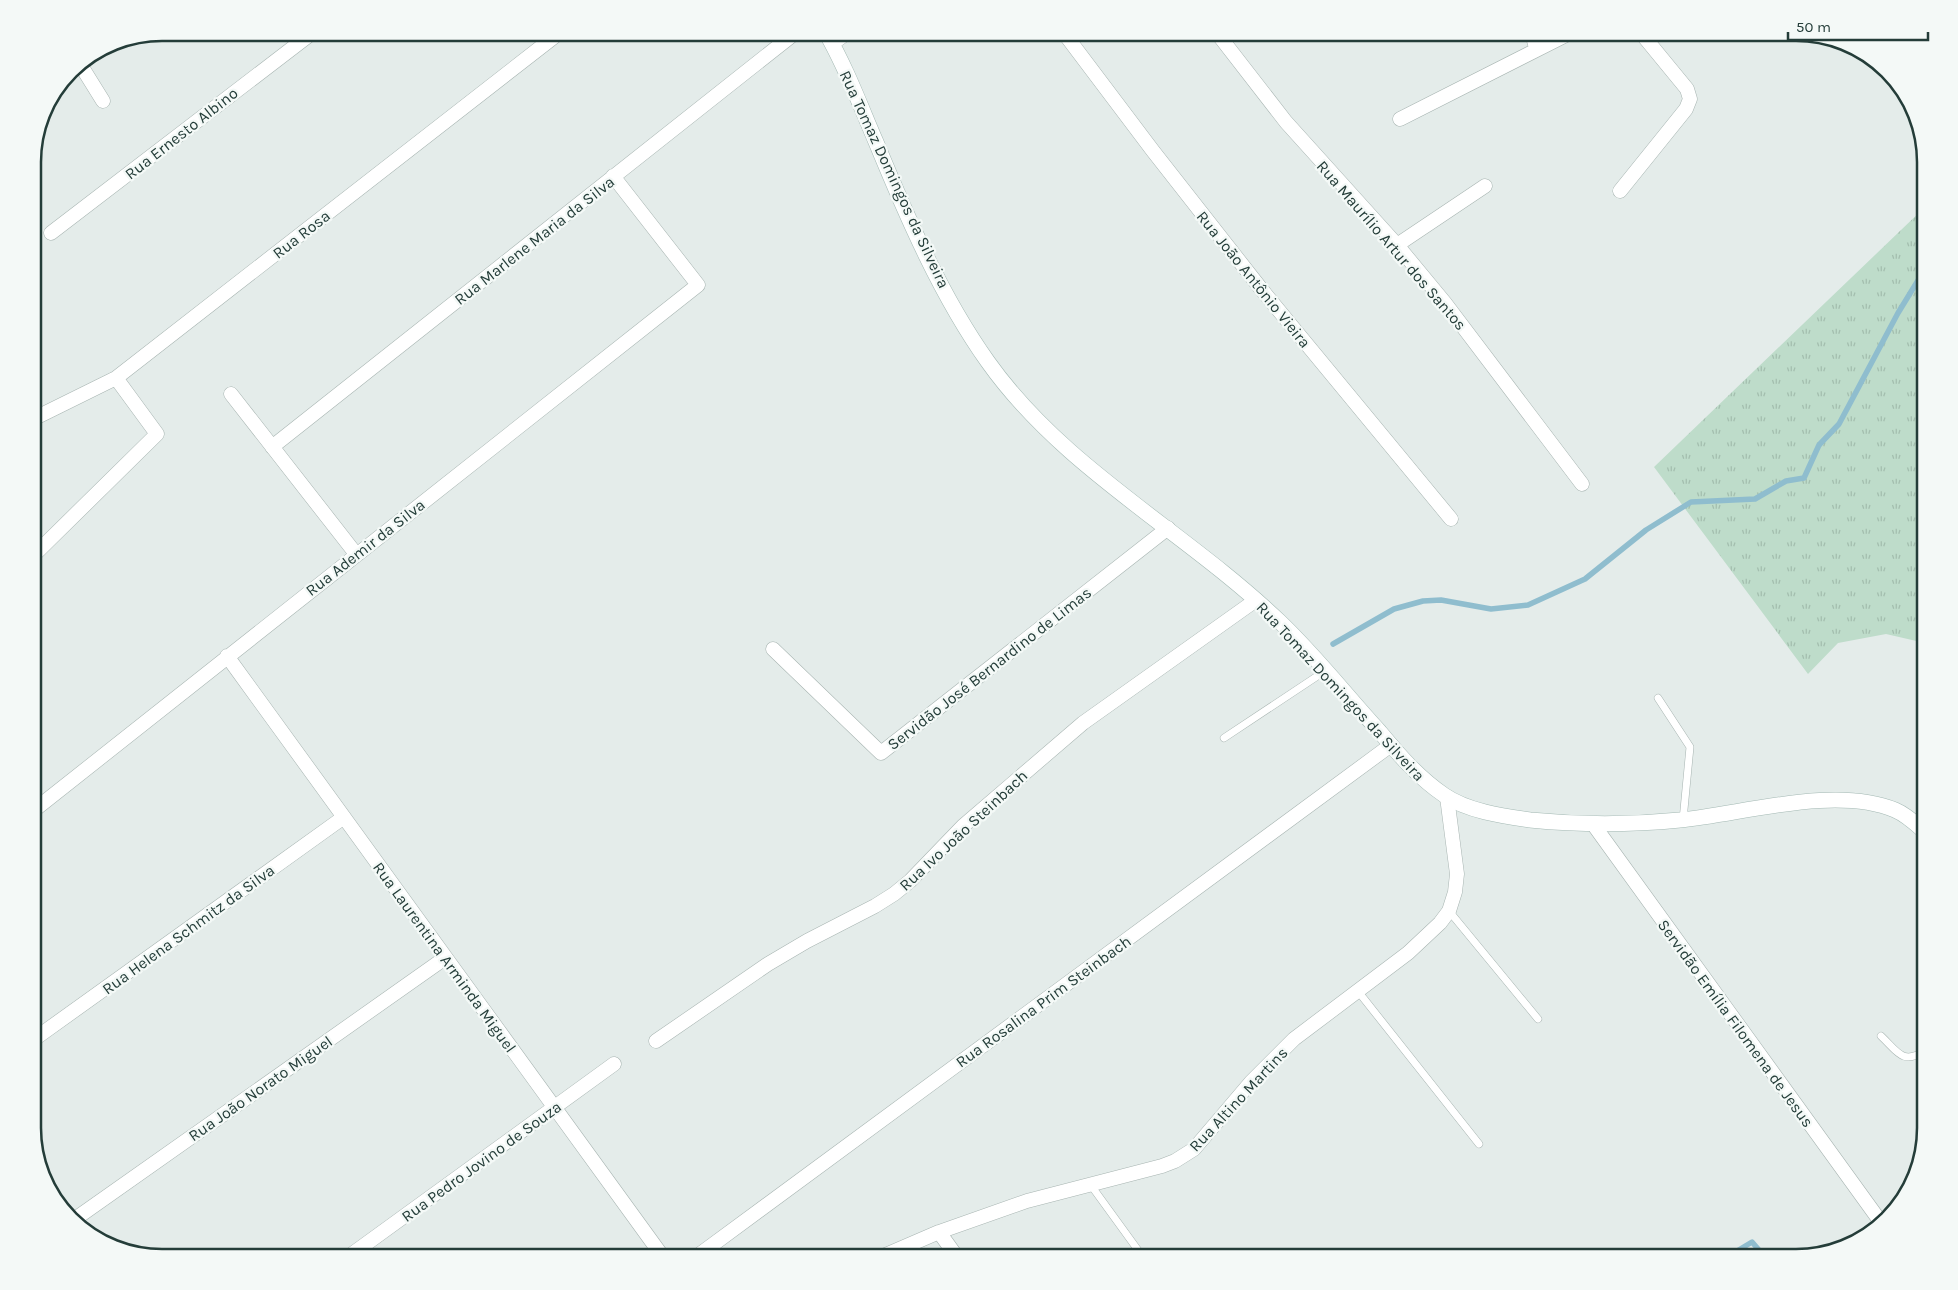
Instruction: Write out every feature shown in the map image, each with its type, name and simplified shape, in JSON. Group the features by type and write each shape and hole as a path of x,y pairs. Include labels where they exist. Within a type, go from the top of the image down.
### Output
{"main road":[{"name":"Rua Tomaz Domingos da Silveira","path":"831,41 926,252 970,335 1015,398 1044,429 1256,600 1282,624 1391,746 1412,768 1447,797 1472,808 1527,819 1594,824 1683,820 1786,804 1843,801 1873,804 1895,810 1917,826"}],"street":[{"name":"Rua Ernesto Albino","path":"51,233 300,41"},
{"name":"Rua Rosa","path":"42,415 116,378 547,41"},
{"name":"Rua Marlene Maria da Silva","path":"272,447 784,41"},
{"name":"Rua João Antônio Vieira","path":"1071,41 1153,151 1262,290 1451,519"},
{"name":"Rua Maurílio Artur dos Santos","path":"1224,41 1286,122 1397,245 1450,310 1582,484"},
{"path":"1534,41 1536,48"},
{"path":"1400,120 1551,41"},
{"path":"1620,191 1686,109 1690,99 1687,90 1648,41"},
{"path":"84,70 103,101"},
{"name":"Rua Ademir da Silva","path":"42,804 698,285 613,176"},
{"path":"1397,245 1485,186"},
{"path":"42,547 157,434 116,378"},
{"path":"231,394 356,554"},
{"name":"Servidão José Bernardino de Limas","path":"773,649 881,753 1168,528"},
{"name":"Rua Ivo João Steinbach","path":"656,1041 768,964 894,894 910,881 963,826 1083,724 1256,600"},
{"name":"Rua Laurentina Arminda Miguel","path":"227,656 656,1249"},
{"name":"Rua Rosalina Prim Steinbach","path":"708,1249 1391,746"},
{"name":"Rua Altino Martins","path":"909,1249 939,1232 1027,1201 1090,1183 1162,1166 1185,1156 1202,1140 1277,1055 1427,937 1449,911 1455,892 1457,874 1447,797"},
{"name":"Rua Helena Schmitz da Silva","path":"42,1034 344,817"},
{"name":"Servidão Emília Filomena de Jesus","path":"1594,824 1877,1218"},
{"name":"Rua João Norato Miguel","path":"79,1216 445,958"},
{"name":"Rua Pedro Jovino de Souza","path":"360,1249 614,1064"},
{"path":"939,1232 951,1249"}],"lane":[{"path":"1224,738 1325,671"},
{"path":"1658,698 1690,747 1683,820"},
{"path":"1449,911 1538,1020"},
{"path":"1358,990 1479,1144"},
{"path":"1881,1036 1902,1057 1909,1059 1917,1055"},
{"path":"1090,1183 1137,1249"}],"green space":[{"path":"1917,215 1917,641 1886,634 1838,643 1808,674 1654,467"}],"waterway":[{"path":"1333,644 1394,609 1423,601 1441,600 1491,609 1528,605 1585,579 1646,530 1691,502 1755,499 1786,481 1804,478 1819,445 1839,424 1898,313 1917,282"},
{"path":"1740,1249 1752,1242 1758,1249"}]}
